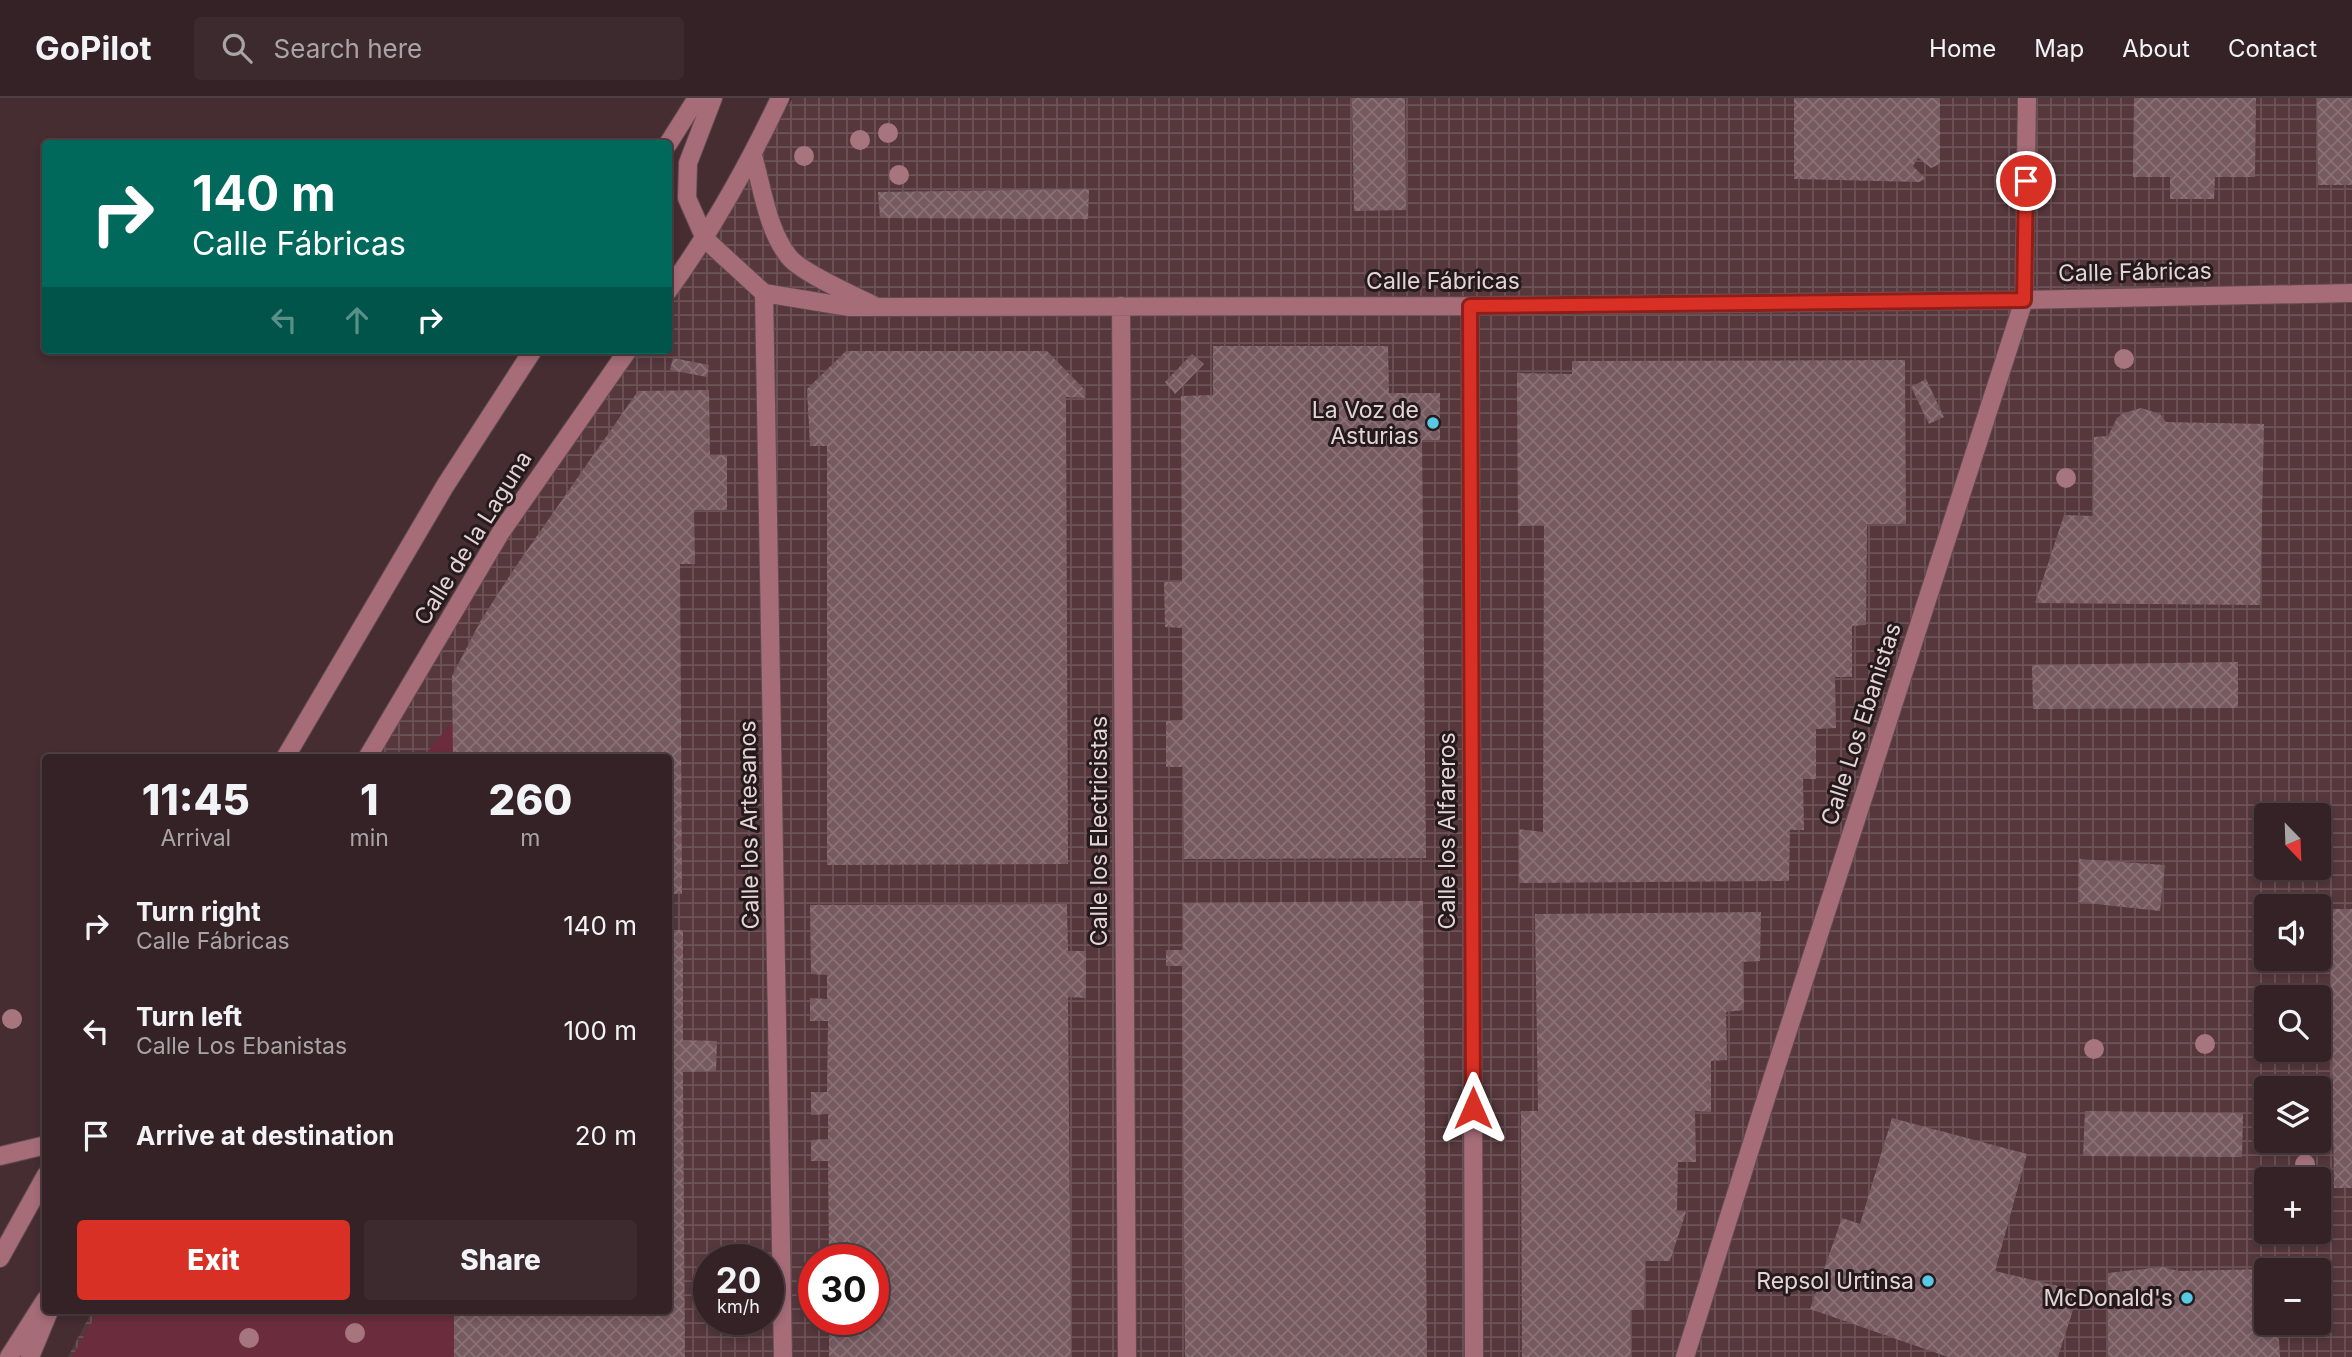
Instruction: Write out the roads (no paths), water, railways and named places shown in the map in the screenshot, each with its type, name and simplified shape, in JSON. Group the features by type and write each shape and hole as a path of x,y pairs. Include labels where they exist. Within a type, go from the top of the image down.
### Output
{"street":[{"path":"671,140 697,98"},
{"path":"713,98 688,163 687,198 705,239 764,293"},
{"path":"672,285 705,239 753,156 780,98"},
{"name":"Calle Los Ebanistas","path":"1685,1357 2024,300 2027,98"},
{"path":"753,156 772,227 790,259 828,283 876,306"},
{"name":"Calle Fábricas","path":"764,293 849,307 1470,306 2024,300 2352,293"},
{"name":"Calle los Artesanos","path":"764,293 783,1357"},
{"name":"Calle los Electricistas","path":"1121,306 1127,1357"},
{"name":"Calle los Alfareros","path":"1470,306 1474,1357"},
{"path":"287,754 445,486 530,354"},
{"name":"Calle de la Laguna","path":"369,754 501,532 625,354"},
{"path":"0,1156 42,1146"},
{"path":"0,1258 42,1182"},
{"path":"9,1357 42,1305"},
{"path":"30,1357 49,1314"}],"place":[{"name":"La Voz de Asturias","path":"1433,423"},
{"name":"Repsol Urtinsa","path":"1928,1281"},
{"name":"McDonald's","path":"2187,1298"}]}
